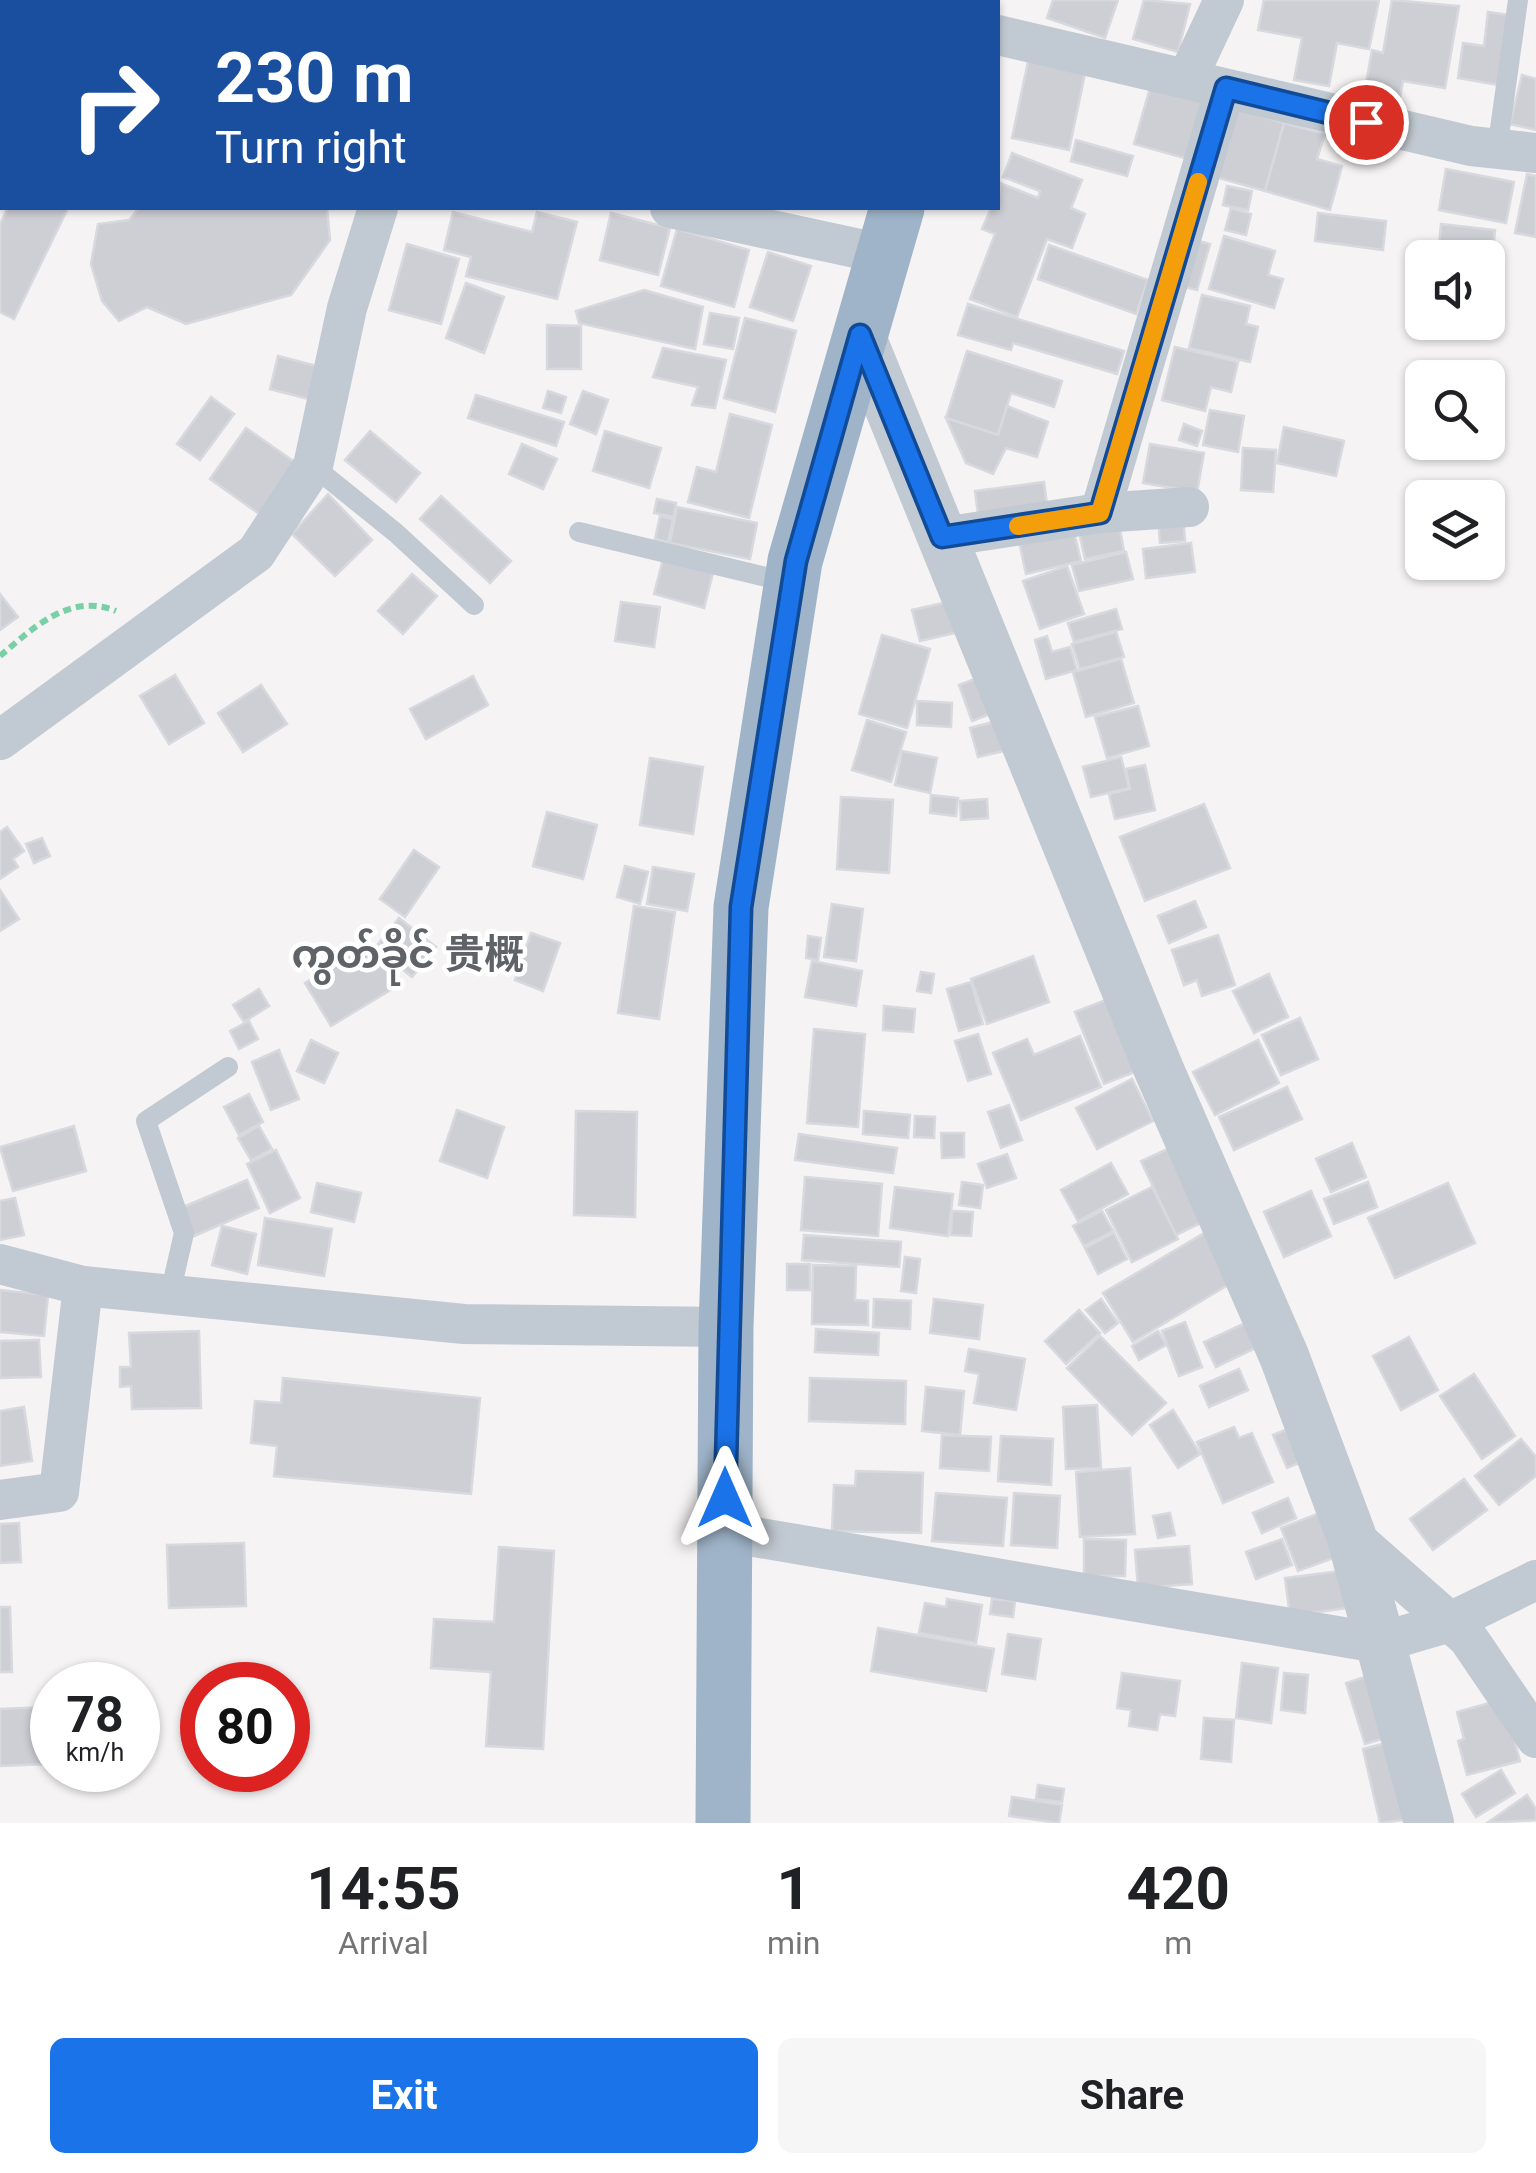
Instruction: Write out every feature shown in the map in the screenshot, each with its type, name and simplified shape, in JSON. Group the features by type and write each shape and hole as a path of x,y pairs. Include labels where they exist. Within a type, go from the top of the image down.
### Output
{"highway":[{"path":"723,1823 726,1327 741,907 792,583 890,231"}],"street":[{"path":"1187,78 1224,0"},
{"path":"1000,35 1516,151"},
{"path":"1100,513 1226,88"},
{"path":"0,740 256,553 314,466 347,308 377,210"},
{"path":"689,210 890,231"},
{"path":"860,335 1159,1070 1284,1356 1351,1535 1429,1823"},
{"path":"942,537 1100,513 1189,508"},
{"path":"0,1264 83,1286 464,1324 726,1327"},
{"path":"0,1500 58,1492 83,1286"},
{"path":"724,1532 1378,1643 1450,1622 1536,1580"},
{"path":"1351,1535 1468,1638 1536,1738"}],"lane":[{"path":"1516,151 1518,0"},
{"path":"314,466 396,533 474,605"},
{"path":"579,532 792,583"},
{"path":"170,1294 184,1233 146,1121 228,1066"}],"path":[{"path":"0,656 48,616 98,603 153,626"}],"building":[{"path":"1053,0 1118,0 1105,38 1047,18"},
{"path":"1144,0 1190,4 1178,52 1133,39"},
{"path":"1264,0 1379,0 1369,49 1337,43 1329,86 1294,80 1302,38 1258,30"},
{"path":"1392,0 1459,6 1445,88 1403,81 1399,102 1364,95 1372,50 1383,53"},
{"path":"1488,12 1510,15 1499,85 1458,78 1463,43 1484,46"},
{"path":"1029,57 1086,69 1069,150 1012,138"},
{"path":"1522,75 1536,79 1536,130 1510,124"},
{"path":"1152,81 1212,98 1195,161 1134,144"},
{"path":"1235,108 1284,123 1265,191 1215,177"},
{"path":"1284,123 1325,134 1317,159 1342,166 1330,210 1265,191"},
{"path":"1076,140 1133,156 1127,176 1071,161"},
{"path":"1012,153 1082,180 1071,208 1085,214 1072,248 1047,239 1017,317 970,299 995,234 982,229 990,210 1000,210 1000,183 1038,198 1040,191 1003,177"},
{"path":"1446,169 1514,182 1506,223 1439,210"},
{"path":"1527,174 1536,176 1536,237 1515,233"},
{"path":"1227,186 1252,191 1248,210 1223,205"},
{"path":"1231,208 1251,214 1246,235 1225,230"},
{"path":"7,210 67,210 14,319 0,312 0,224"},
{"path":"137,210 327,210 330,240 291,295 186,324 147,307 119,321 102,301 91,264 98,224 129,220"},
{"path":"453,212 532,232 537,212 577,222 557,299 466,276 471,257 444,250"},
{"path":"611,213 670,228 658,275 600,260"},
{"path":"1318,213 1386,221 1383,250 1315,241"},
{"path":"1441,224 1495,230 1494,240 1440,240"},
{"path":"677,229 749,250 734,307 661,286"},
{"path":"1224,236 1275,251 1268,275 1283,279 1274,308 1209,289"},
{"path":"1185,237 1210,244 1197,290 1172,284"},
{"path":"407,244 459,259 441,324 389,310"},
{"path":"1049,245 1148,280 1136,314 1038,279"},
{"path":"768,252 811,266 793,321 750,307"},
{"path":"466,283 504,297 484,353 446,338"},
{"path":"644,290 703,307 695,349 579,323 576,311"},
{"path":"1202,295 1250,306 1246,324 1258,327 1250,362 1189,348"},
{"path":"968,304 1124,351 1117,374 1013,343 1011,350 958,335"},
{"path":"710,313 739,318 733,349 704,344"},
{"path":"745,318 796,331 775,412 724,398"},
{"path":"547,325 581,326 581,369 547,369"},
{"path":"1175,347 1238,362 1231,392 1211,387 1205,411 1162,400"},
{"path":"663,348 726,360 715,408 692,405 698,387 653,377"},
{"path":"967,351 1062,381 1054,407 1011,393 998,435 946,418"},
{"path":"278,356 332,370 324,403 270,389"},
{"path":"548,391 566,397 561,413 543,408"},
{"path":"583,391 608,400 596,434 570,424"},
{"path":"476,395 564,422 556,446 468,418"},
{"path":"211,397 234,414 200,460 177,444"},
{"path":"1007,406 1048,422 1037,457 1006,448 993,474 966,463 946,418 998,435"},
{"path":"1210,410 1244,416 1238,452 1203,445"},
{"path":"730,414 772,425 749,518 688,502 697,467 716,472"},
{"path":"1184,424 1202,431 1197,446 1179,440"},
{"path":"1284,427 1344,441 1336,476 1277,463"},
{"path":"246,428 299,465 262,516 210,479"},
{"path":"370,431 420,473 396,502 345,460"},
{"path":"605,431 661,448 649,488 593,471"},
{"path":"522,444 557,459 543,489 509,474"},
{"path":"1150,444 1204,453 1197,492 1143,483"},
{"path":"1243,448 1276,450 1273,492 1241,490"},
{"path":"1044,482 1047,505 978,514 975,491"},
{"path":"328,494 372,540 335,576 292,534"},
{"path":"441,496 511,561 490,583 420,519"},
{"path":"657,499 676,503 674,517 654,513"},
{"path":"677,507 757,523 750,559 670,543"},
{"path":"1183,514 1185,541 1160,543 1158,516"},
{"path":"660,516 673,519 668,542 655,539"},
{"path":"1119,524 1124,551 1085,559 1079,532"},
{"path":"1073,528 1081,561 1026,574 1019,541"},
{"path":"1191,543 1195,572 1146,578 1143,549"},
{"path":"1126,552 1133,579 1079,591 1072,565"},
{"path":"663,559 713,573 704,608 654,594"},
{"path":"1067,566 1084,614 1040,629 1023,581"},
{"path":"412,574 437,596 403,634 378,611"},
{"path":"0,594 18,617 0,630"},
{"path":"952,601 959,632 920,641 912,610"},
{"path":"621,602 660,607 654,647 615,641"},
{"path":"1116,609 1122,629 1074,642 1068,623"},
{"path":"1116,632 1124,657 1080,669 1072,644"},
{"path":"882,635 930,649 907,728 859,714"},
{"path":"1047,636 1052,652 1070,647 1077,670 1046,679 1035,640"},
{"path":"1121,659 1134,703 1086,717 1073,672"},
{"path":"175,675 204,723 169,744 140,696"},
{"path":"473,676 488,705 426,739 410,709"},
{"path":"983,676 995,712 972,721 959,685"},
{"path":"261,685 287,724 243,752 218,713"},
{"path":"917,701 952,703 951,727 917,725"},
{"path":"1138,706 1149,746 1107,758 1095,717"},
{"path":"867,720 906,732 891,782 852,770"},
{"path":"1001,720 1008,750 978,757 970,728"},
{"path":"902,751 937,758 930,793 895,785"},
{"path":"1121,757 1129,788 1091,797 1083,767"},
{"path":"650,758 703,767 693,834 640,825"},
{"path":"1145,765 1155,810 1115,819 1109,794 1130,789 1126,769"},
{"path":"931,795 958,798 956,816 930,813"},
{"path":"841,797 893,800 889,873 837,869"},
{"path":"987,799 988,818 961,820 960,801"},
{"path":"1204,804 1230,868 1145,901 1120,837"},
{"path":"547,812 597,825 583,879 533,866"},
{"path":"7,827 24,851 13,859 18,867 0,879 0,832"},
{"path":"42,838 50,856 34,863 26,844"},
{"path":"414,850 439,867 405,917 380,899"},
{"path":"625,866 648,872 640,904 617,897"},
{"path":"653,867 694,874 687,911 647,904"},
{"path":"0,890 19,919 0,931"},
{"path":"1195,901 1206,927 1169,943 1158,916"},
{"path":"832,904 863,909 856,961 824,957"},
{"path":"634,906 675,912 659,1019 618,1013"},
{"path":"399,918 436,947 412,977 375,948"},
{"path":"531,933 560,943 543,991 515,980"},
{"path":"1218,935 1235,985 1202,996 1197,980 1184,985 1172,950"},
{"path":"808,936 821,938 818,960 806,958"},
{"path":"371,944 397,986 331,1026 305,983"},
{"path":"1033,956 1049,1002 987,1024 971,979"},
{"path":"812,961 862,971 856,1006 805,997"},
{"path":"921,972 934,974 931,993 917,991"},
{"path":"1269,974 1288,1017 1254,1033 1233,991"},
{"path":"971,982 983,1024 959,1031 947,989"},
{"path":"259,989 269,1006 244,1022 233,1005"},
{"path":"1108,999 1137,1071 1104,1084 1075,1012"},
{"path":"884,1006 915,1009 913,1032 883,1030"},
{"path":"1300,1018 1318,1059 1281,1075 1262,1035"},
{"path":"249,1021 258,1039 239,1049 230,1031"},
{"path":"814,1029 865,1034 858,1127 807,1123"},
{"path":"978,1034 991,1074 968,1081 955,1041"},
{"path":"1080,1036 1101,1087 1021,1120 993,1053 1027,1039 1034,1055"},
{"path":"311,1040 338,1053 324,1083 297,1071"},
{"path":"1258,1040 1279,1083 1215,1115 1193,1072"},
{"path":"279,1050 299,1099 271,1110 252,1062"},
{"path":"1132,1079 1153,1121 1097,1149 1076,1108"},
{"path":"1287,1087 1302,1119 1234,1150 1219,1117"},
{"path":"249,1094 263,1122 239,1135 224,1107"},
{"path":"1009,1105 1022,1140 1001,1148 988,1112"},
{"path":"457,1110 504,1127 487,1178 440,1161"},
{"path":"576,1111 637,1112 635,1217 574,1215"},
{"path":"864,1111 910,1115 908,1138 863,1134"},
{"path":"915,1116 935,1117 934,1138 914,1137"},
{"path":"74,1126 86,1171 13,1191 0,1147"},
{"path":"259,1126 272,1149 251,1160 238,1138"},
{"path":"941,1133 964,1133 964,1157 942,1158"},
{"path":"799,1134 897,1148 893,1173 795,1160"},
{"path":"1352,1143 1366,1177 1331,1192 1316,1159"},
{"path":"1172,1147 1207,1220 1176,1235 1141,1161"},
{"path":"276,1150 300,1198 270,1213 247,1164"},
{"path":"1007,1154 1016,1178 987,1188 978,1164"},
{"path":"1111,1163 1128,1194 1078,1221 1061,1190"},
{"path":"805,1177 882,1184 878,1236 801,1230"},
{"path":"247,1180 259,1208 194,1236 181,1208"},
{"path":"962,1182 983,1185 980,1208 959,1205"},
{"path":"1368,1182 1377,1207 1334,1224 1324,1199"},
{"path":"317,1183 361,1193 354,1222 311,1212"},
{"path":"1448,1183 1475,1243 1395,1278 1368,1218"},
{"path":"895,1187 953,1194 948,1236 890,1228"},
{"path":"1152,1187 1178,1239 1132,1262 1106,1210"},
{"path":"1311,1191 1331,1236 1284,1257 1264,1212"},
{"path":"15,1198 24,1235 0,1240 0,1201"},
{"path":"952,1211 973,1212 971,1236 951,1235"},
{"path":"1102,1211 1113,1231 1084,1246 1073,1226"},
{"path":"265,1218 332,1229 324,1276 258,1265"},
{"path":"222,1226 256,1234 247,1274 212,1265"},
{"path":"1206,1232 1236,1280 1133,1342 1103,1293"},
{"path":"1114,1233 1127,1259 1098,1274 1085,1248"},
{"path":"804,1235 901,1242 899,1267 802,1260"},
{"path":"905,1257 920,1259 916,1293 901,1291"},
{"path":"787,1264 810,1264 810,1290 787,1290"},
{"path":"813,1265 856,1266 855,1300 868,1301 868,1325 812,1324"},
{"path":"0,1290 48,1295 44,1336 0,1332"},
{"path":"874,1299 911,1301 910,1329 873,1327"},
{"path":"934,1299 983,1305 979,1339 930,1333"},
{"path":"1101,1299 1118,1323 1105,1333 1086,1310"},
{"path":"1079,1310 1100,1333 1066,1364 1045,1341"},
{"path":"1252,1320 1264,1344 1216,1367 1204,1342"},
{"path":"1185,1322 1202,1367 1179,1376 1162,1331"},
{"path":"816,1329 879,1333 878,1355 815,1352"},
{"path":"199,1331 201,1408 132,1409 131,1386 120,1387 120,1367 131,1367 129,1333"},
{"path":"1158,1331 1166,1345 1139,1360 1132,1346"},
{"path":"1100,1336 1166,1403 1132,1435 1067,1368"},
{"path":"1409,1337 1438,1390 1401,1410 1373,1356"},
{"path":"39,1340 41,1377 0,1378 0,1341"},
{"path":"969,1349 1025,1359 1016,1410 974,1403 979,1374 965,1371"},
{"path":"1239,1369 1248,1390 1209,1407 1200,1386"},
{"path":"1474,1374 1515,1436 1482,1459 1440,1396"},
{"path":"283,1378 480,1398 471,1494 274,1476 277,1446 251,1443 255,1401 281,1403"},
{"path":"810,1378 906,1381 905,1424 809,1421"},
{"path":"926,1387 964,1391 960,1435 922,1431"},
{"path":"1097,1405 1101,1468 1066,1469 1063,1407"},
{"path":"24,1407 32,1461 0,1466 0,1411"},
{"path":"1173,1410 1200,1454 1178,1468 1150,1425"},
{"path":"1300,1424 1314,1457 1287,1468 1273,1435"},
{"path":"1234,1427 1239,1438 1252,1433 1273,1482 1223,1503 1197,1442"},
{"path":"942,1435 991,1437 989,1471 940,1468"},
{"path":"1001,1436 1053,1439 1051,1485 998,1481"},
{"path":"1521,1439 1536,1457 1536,1476 1499,1505 1475,1476"},
{"path":"1130,1468 1135,1534 1080,1537 1076,1472"},
{"path":"856,1471 923,1473 921,1533 832,1531 834,1485 855,1486"},
{"path":"1464,1479 1487,1510 1433,1550 1410,1519"},
{"path":"936,1493 1007,1498 1003,1546 932,1541"},
{"path":"1014,1493 1060,1496 1057,1548 1011,1545"},
{"path":"1288,1498 1296,1518 1262,1533 1253,1513"},
{"path":"1330,1509 1347,1553 1298,1571 1281,1528"},
{"path":"1170,1513 1175,1535 1158,1538 1153,1516"},
{"path":"19,1523 21,1562 0,1563 0,1524"},
{"path":"1084,1539 1126,1540 1125,1576 1084,1576"},
{"path":"1282,1539 1292,1565 1256,1579 1246,1552"},
{"path":"244,1543 246,1606 169,1608 167,1545"},
{"path":"1189,1546 1192,1584 1138,1588 1135,1550"},
{"path":"499,1547 554,1551 543,1749 486,1746 491,1672 431,1668 434,1619 494,1622"},
{"path":"1349,1570 1354,1607 1290,1616 1285,1578"},
{"path":"947,1599 982,1605 976,1643 919,1633 925,1603 946,1607"},
{"path":"992,1599 1015,1601 1013,1617 990,1614"},
{"path":"0,1607 10,1607 12,1672 0,1672"},
{"path":"878,1628 994,1649 986,1691 871,1671"},
{"path":"1008,1634 1041,1639 1035,1679 1002,1674"},
{"path":"1242,1663 1278,1668 1271,1723 1236,1718"},
{"path":"1122,1673 1180,1681 1175,1716 1160,1714 1157,1730 1129,1726 1131,1710 1117,1708"},
{"path":"1284,1673 1308,1675 1305,1713 1281,1710"},
{"path":"1377,1673 1396,1735 1365,1744 1346,1683"},
{"path":"1503,1699 1520,1761 1467,1775 1458,1741 1464,1739 1457,1712"},
{"path":"30,1708 30,1765 0,1766 0,1709"},
{"path":"1204,1718 1234,1720 1231,1762 1201,1759"},
{"path":"1398,1740 1418,1818 1380,1823 1363,1749"},
{"path":"1501,1770 1515,1793 1476,1817 1462,1794"},
{"path":"1038,1785 1064,1789 1062,1802 1036,1799"},
{"path":"1527,1795 1536,1809 1536,1820 1487,1823"},
{"path":"1012,1797 1062,1805 1059,1823 1009,1816"}],"slow traffic":[{"path":"1018,526 1100,513 1198,182"}],"district":[{"name":"ကွတ်ခိုင် 贵概","path":"408,954"}],"route":[{"path":"725,1498 726,1327 741,907 796,561 860,335 942,537 1100,513 1226,88 1366,122"}]}
